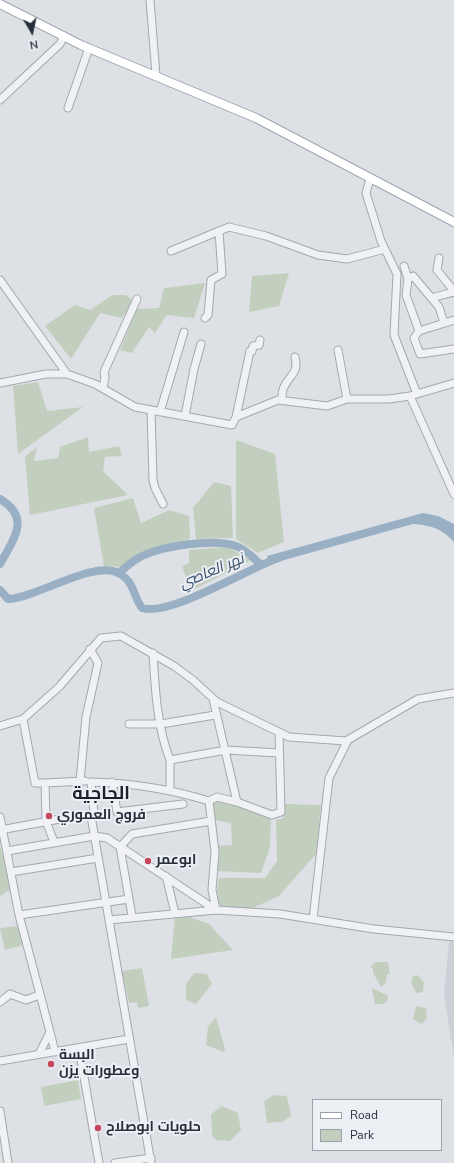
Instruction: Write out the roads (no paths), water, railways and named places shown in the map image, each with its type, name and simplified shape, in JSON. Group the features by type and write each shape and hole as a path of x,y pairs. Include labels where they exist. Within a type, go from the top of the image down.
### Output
{"main road":[{"path":"0,4 88,48 156,75 256,118 454,222"}],"street":[{"path":"150,0 156,75"},
{"path":"0,100 60,44 64,36"},
{"path":"68,108 88,48"},
{"path":"370,179 366,193 385,249 397,274 394,335 414,395 454,494"},
{"path":"171,251 229,227 266,236 318,255 347,259 385,249"},
{"path":"205,318 208,314 211,280 222,274 219,231"},
{"path":"431,298 454,291 437,270 439,258"},
{"path":"404,266 408,279 406,295 419,331"},
{"path":"408,279 413,276 439,307 444,323"},
{"path":"0,280 67,374"},
{"path":"103,388 106,377 104,372 137,299"},
{"path":"454,320 419,331 414,338 420,354 454,349"},
{"path":"160,412 184,332"},
{"path":"0,383 46,374 67,374 103,388 135,407 232,425 236,417 250,351 252,351 253,346 259,345 260,340"},
{"path":"185,416 194,369 201,344"},
{"path":"338,350 348,399"},
{"path":"282,400 284,387 295,372 297,366 294,357"},
{"path":"236,417 282,400 327,406 348,399 389,399 414,395 454,383"},
{"path":"151,410 155,488 163,504"},
{"path":"0,726 23,718 59,687 101,638 121,636 180,670 216,702 289,737 348,740"},
{"path":"80,781 86,717 98,663 90,649"},
{"path":"153,654 155,693 170,760 170,790"},
{"path":"313,919 329,778 348,740 418,699 454,694"},
{"path":"213,699 237,802"},
{"path":"129,724 161,724 216,714"},
{"path":"23,718 34,783 61,784 80,781 112,782 170,790 209,801 216,797 237,802 272,815 281,812 279,732"},
{"path":"170,760 226,750 279,753"},
{"path":"91,782 94,813 91,816 94,836 151,1160 114,1163"},
{"path":"112,782 117,812 183,804"},
{"path":"46,783 46,821 54,842"},
{"path":"209,801 215,852 212,890 216,910"},
{"path":"1,830 76,816 91,816"},
{"path":"0,817 1,830 7,850 19,915 39,995 56,1052"},
{"path":"120,847 132,834 211,821"},
{"path":"7,850 94,836 107,838 216,910"},
{"path":"120,847 132,916"},
{"path":"11,872 98,858"},
{"path":"166,876 175,913"},
{"path":"19,915 129,899"},
{"path":"109,920 132,916 216,910 280,914 374,929 454,936"},
{"path":"0,1002 10,994 26,1000 39,995"},
{"path":"39,1054 50,1032"},
{"path":"0,1061 129,1039"},
{"path":"79,1048 99,1163"},
{"path":"0,1111 8,1163"}],"water":[{"path":"423,513 438,516 454,524 454,542 436,528 413,524 270,564 267,556"}],"waterway":[{"name":"نهر العاصي","path":"0,499 10,506 15,514 17,522 17,530 14,538 0,564"},
{"path":"119,573 142,556 151,552 175,546 202,543 226,544 239,547 246,551 261,565"},
{"name":"نهر العاصي","path":"0,590 8,599 20,597 80,575 95,571 108,570 118,573 128,580 142,608 155,609 189,599 265,563 279,558"}],"place":[{"name":"فروج العموري","path":"49,816"},
{"name":"ابوعمر","path":"148,861"},
{"name":"البسة وعطورات يزن","path":"51,1064"},
{"name":"حلويات ابوصلاح","path":"98,1128"}],"district":[{"name":"الجاجية","path":"101,795"}]}
